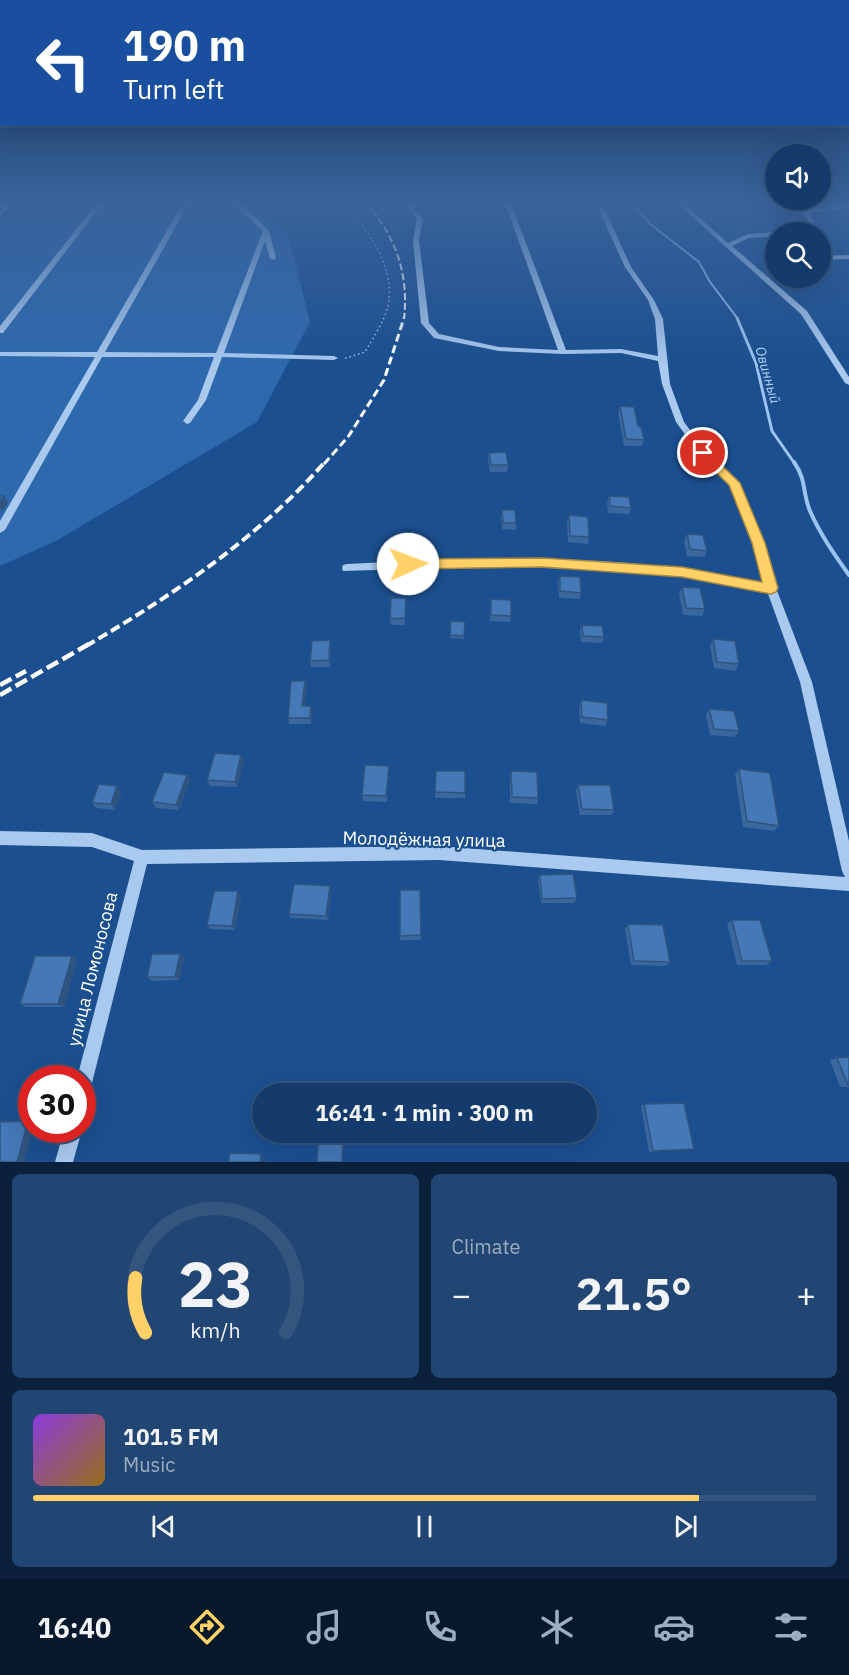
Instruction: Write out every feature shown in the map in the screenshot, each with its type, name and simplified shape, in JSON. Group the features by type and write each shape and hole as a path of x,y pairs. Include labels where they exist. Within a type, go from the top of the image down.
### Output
{"street":[{"path":"0,331 58,257"},
{"path":"0,530 155,257"},
{"path":"187,421 202,400 256,257"},
{"path":"418,257 427,328 437,336 486,347 563,352 621,351 662,359"},
{"path":"528,257 563,352"},
{"path":"624,257 651,300 659,319 666,384 680,422 703,453 734,483 744,503 771,588 806,682 849,871"},
{"path":"742,257 804,313 849,383"},
{"path":"0,354 334,358"},
{"path":"347,568 428,563 543,562 682,572 771,588"},
{"name":"Молодёжная улица","path":"0,838 92,840 142,857 439,854 849,884"},
{"name":"улица Ломоносова","path":"89,1065 142,857"},
{"path":"64,1162 69,1143"}],"path":[{"path":"334,358 348,359 365,352 388,306 390,285 387,268 381,257"}],"shaded area":[{"path":"0,257 294,257 310,322 257,422 56,541 0,566"}],"building":[{"path":"620,406 634,407 644,440 626,439"},
{"path":"506,452 508,465 491,465 489,453"},
{"path":"609,496 629,497 631,508 610,506"},
{"path":"502,510 515,510 516,523 503,523"},
{"path":"569,515 588,517 589,537 570,536"},
{"path":"687,534 703,535 707,551 690,549"},
{"path":"560,576 580,577 581,593 560,591"},
{"path":"682,587 700,588 705,609 686,608"},
{"path":"391,598 406,598 405,618 390,619"},
{"path":"491,599 511,600 511,616 491,615"},
{"path":"451,621 465,622 464,636 450,635"},
{"path":"582,625 602,626 604,637 583,636"},
{"path":"713,639 735,641 739,664 717,662"},
{"path":"330,640 329,660 310,661 312,641"},
{"path":"291,681 305,681 302,706 311,706 310,718 288,718"},
{"path":"581,700 607,703 608,720 582,717"},
{"path":"709,709 734,711 739,731 714,729"},
{"path":"215,753 241,755 235,782 207,780"},
{"path":"365,765 389,766 386,796 362,795"},
{"path":"739,769 770,773 779,826 747,821"},
{"path":"436,771 465,771 465,793 435,792"},
{"path":"511,771 537,772 538,798 512,797"},
{"path":"164,772 187,775 176,805 152,802"},
{"path":"99,784 117,786 111,804 92,803"},
{"path":"578,785 610,785 614,810 582,809"},
{"path":"573,874 577,898 542,899 540,875"},
{"path":"294,884 330,886 326,916 289,914"},
{"path":"400,890 420,890 421,935 400,936"},
{"path":"214,891 238,891 232,926 207,925"},
{"path":"732,920 760,920 772,961 742,961"},
{"path":"628,924 663,925 670,962 634,961"},
{"path":"152,954 180,954 175,977 147,977"},
{"path":"35,956 72,956 58,1004 20,1004"},
{"path":"849,1057 849,1085 848,1085 837,1058"},
{"path":"684,1103 694,1149 653,1151 644,1104"},
{"path":"18,1121 18,1143 22,1143 17,1162 0,1162 0,1122"},
{"path":"318,1143 343,1143 342,1162 317,1162"},
{"path":"230,1153 261,1154 260,1162 228,1162"}],"waterway":[{"name":"Овинный","path":"693,257 699,262 710,282 738,319"},
{"name":"Овинный","path":"737,318 756,363 772,431 795,464"},
{"name":"Овинный","path":"794,462 801,475 814,519 849,575"}],"railway":[{"path":"398,257 404,287 404,319"},
{"path":"324,464 348,437 384,380 404,318"},
{"path":"86,646 151,606 243,540 272,516 325,462"},
{"path":"0,695 89,644"},
{"path":"0,685 26,671"}],"route":[{"path":"408,564 543,562 682,572 771,588 744,503 734,483 703,453"}]}
